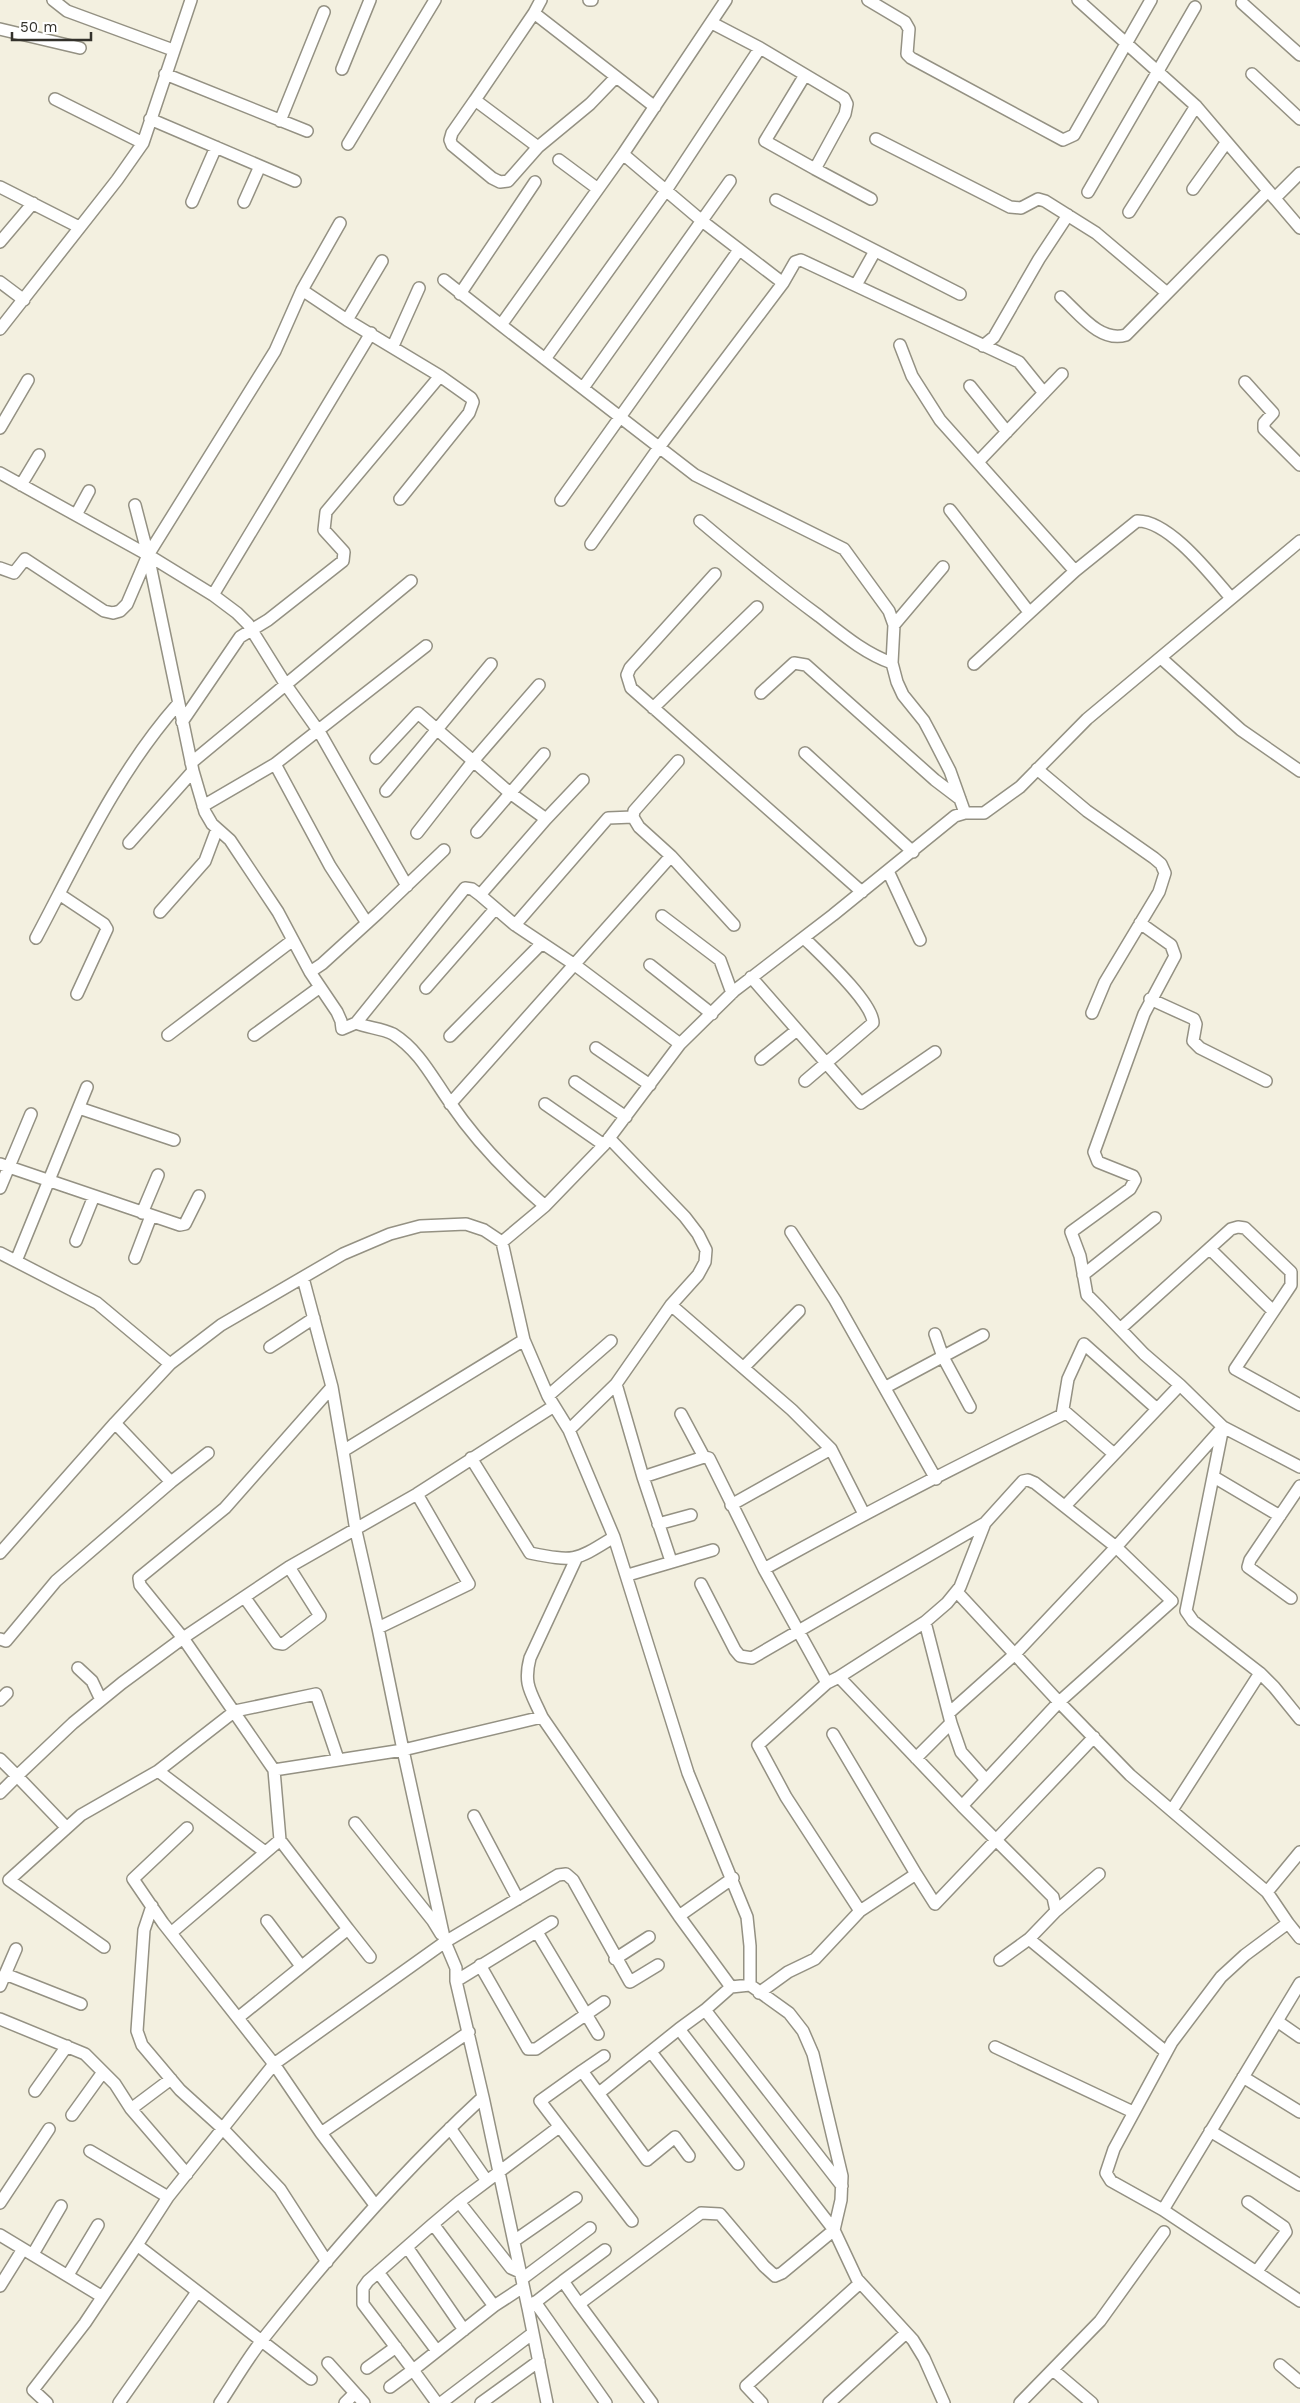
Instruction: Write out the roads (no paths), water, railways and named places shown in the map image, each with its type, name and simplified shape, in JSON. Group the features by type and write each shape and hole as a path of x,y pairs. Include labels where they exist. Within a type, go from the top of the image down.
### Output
{"street":[{"path":"53,0 67,11 173,50"},
{"path":"67,11 72,0"},
{"path":"0,329 117,180 143,143 191,0"},
{"path":"342,69 370,0"},
{"path":"348,144 435,0"},
{"path":"541,0 450,140 452,145 492,178 500,182 508,180 514,177 538,147 590,104 616,77"},
{"path":"501,325 623,154 726,0"},
{"path":"868,0 905,22 909,29 907,54 911,58 1063,140 1074,135 1151,0"},
{"path":"1078,0 1196,106 1300,228"},
{"path":"1242,3 1300,55"},
{"path":"1088,192 1195,7"},
{"path":"280,121 324,12"},
{"path":"534,13 655,107"},
{"path":"712,23 760,48 844,98 846,104 845,114 815,169"},
{"path":"0,29 80,48"},
{"path":"545,359 667,189 760,48"},
{"path":"165,74 307,132"},
{"path":"1252,74 1300,119"},
{"path":"805,75 765,141 871,198"},
{"path":"55,99 143,143"},
{"path":"475,100 538,147"},
{"path":"1129,212 1196,106"},
{"path":"150,119 295,181"},
{"path":"876,139 1010,208 1020,208 1038,199 1068,215 1110,244 1167,293"},
{"path":"1192,189 1226,143"},
{"path":"192,202 216,147"},
{"path":"623,154 667,189 702,221 783,283"},
{"path":"559,160 598,189"},
{"path":"244,202 260,166"},
{"path":"1062,297 1102,333 1118,337 1126,335 1167,293 1272,195 1300,173"},
{"path":"583,388 730,181"},
{"path":"460,294 535,182"},
{"path":"0,187 79,228"},
{"path":"776,200 960,294"},
{"path":"0,242 33,203"},
{"path":"983,346 994,337 1039,259 1068,215"},
{"path":"0,568 14,573 25,560 104,611 112,613 120,611 127,604 148,555 275,350 302,290 340,223"},
{"path":"561,500 739,250"},
{"path":"856,285 875,251"},
{"path":"591,544 660,446 783,283 795,262 801,260 1019,362 1044,393"},
{"path":"347,320 382,261"},
{"path":"444,280 695,475 844,550 889,610 894,625 892,663 896,682 903,696 924,721 932,736 950,771 965,813"},
{"path":"0,282 24,300"},
{"path":"393,346 419,288"},
{"path":"302,290 347,320 440,376 471,398 472,408 400,499"},
{"path":"213,595 371,334"},
{"path":"900,345 925,398 940,420 1075,571"},
{"path":"978,462 1062,374"},
{"path":"182,722 235,642 268,620 343,561 344,552 324,530 326,512 440,376"},
{"path":"0,428 28,380"},
{"path":"1245,382 1273,412 1264,423 1264,429 1300,465"},
{"path":"970,386 1007,432"},
{"path":"21,484 39,455"},
{"path":"0,472 148,555 213,595 237,613 251,630 286,685 318,730 407,886"},
{"path":"76,515 89,491"},
{"path":"135,505 148,555 192,767 203,806 212,824 230,840 278,912 310,972 341,1021 342,1029 356,1023 465,888 472,889 515,924 575,965 680,1044"},
{"path":"950,510 1029,612"},
{"path":"700,521 772,581 860,647 876,657 892,663"},
{"path":"974,664 1075,571 1137,521 1145,521 1167,533 1189,552 1231,598"},
{"path":"502,1242 544,1206 606,1142 680,1044 732,993 913,852 955,816 965,813 984,813 1020,787 1087,719 1300,541"},
{"path":"894,625 943,568"},
{"path":"715,574 630,668 627,675 631,688 862,892"},
{"path":"129,843 192,767 286,685 411,581"},
{"path":"653,708 757,607"},
{"path":"203,806 275,764 426,646"},
{"path":"1161,658 1236,726 1300,771"},
{"path":"761,693 794,663 806,665 960,799"},
{"path":"386,790 439,730 491,664"},
{"path":"417,833 474,760 539,685"},
{"path":"36,938 105,805 152,735 178,704"},
{"path":"376,758 416,713 439,730 510,793 546,819"},
{"path":"805,753 913,852"},
{"path":"477,832 544,754"},
{"path":"678,761 634,810 633,817 639,827 671,856 734,925"},
{"path":"275,764 330,866 366,923"},
{"path":"1037,768 1087,811 1161,864 1165,873 1159,892 1105,982 1092,1013"},
{"path":"480,895 546,819 583,780"},
{"path":"515,924 608,818 633,817"},
{"path":"160,912 205,861 217,829"},
{"path":"310,972 322,964 444,850"},
{"path":"450,1104 671,856"},
{"path":"888,871 920,940"},
{"path":"59,894 104,924 107,929 105,938 77,994"},
{"path":"426,988 495,909"},
{"path":"662,916 720,960 732,993"},
{"path":"1140,924 1171,945 1175,956 1150,999 1094,1152 1098,1162 1130,1173 1135,1180 1130,1189 1071,1232 1080,1256 1087,1295 1144,1354 1180,1384 1223,1428 1300,1467"},
{"path":"804,938 839,972 873,1017 870,1027 804,1081"},
{"path":"168,1035 293,940"},
{"path":"450,1036 542,943"},
{"path":"650,965 712,1014"},
{"path":"751,977 861,1103 935,1052"},
{"path":"254,1035 320,987"},
{"path":"1150,999 1194,1019 1196,1024 1193,1041 1200,1048 1266,1081"},
{"path":"356,1023 392,1034 415,1052 450,1104 520,1185 544,1206"},
{"path":"761,1059 797,1030"},
{"path":"596,1048 650,1086"},
{"path":"575,1082 626,1118"},
{"path":"16,1261 87,1087"},
{"path":"545,1104 606,1142 685,1217 698,1234 706,1250 705,1262 698,1275 671,1305 616,1384 569,1430"},
{"path":"79,1108 174,1140"},
{"path":"0,1188 5,1165 31,1114"},
{"path":"5,1165 180,1225 185,1224 199,1196"},
{"path":"135,1258 158,1175"},
{"path":"76,1241 94,1196"},
{"path":"1083,1275 1155,1218"},
{"path":"2,1545 170,1364 221,1324 343,1254 390,1234 420,1226 466,1224 484,1230 502,1242 524,1340 548,1396 569,1430 628,1575 688,1773 733,1878 747,1917 750,1946 750,1985"},
{"path":"1120,1329 1231,1229 1245,1228 1291,1272 1291,1285 1235,1369 1300,1405"},
{"path":"791,1232 836,1300 936,1479"},
{"path":"1210,1249 1273,1311"},
{"path":"0,1253 97,1303 170,1364"},
{"path":"303,1278 332,1387 356,1531 445,1942"},
{"path":"671,1305 744,1368 831,1449 864,1514"},
{"path":"744,1368 799,1311"},
{"path":"270,1347 314,1318"},
{"path":"935,1334 943,1357 970,1407"},
{"path":"886,1387 983,1335"},
{"path":"343,1451 524,1340"},
{"path":"548,1396 611,1341"},
{"path":"764,1569 864,1514 936,1479 974,1457 1062,1415 1068,1380 1084,1344 1157,1409"},
{"path":"616,1384 643,1477 671,1561"},
{"path":"1065,1506 1180,1384"},
{"path":"332,1387 225,1508 139,1578 140,1585 183,1638 274,1770 280,1840 370,1957"},
{"path":"0,1793 73,1723 183,1638 289,1567 356,1531 417,1494 554,1406"},
{"path":"1063,1410 1114,1454"},
{"path":"681,1414 704,1458"},
{"path":"115,1423 171,1482"},
{"path":"1223,1428 1186,1611 1193,1621 1274,1687 1300,1719"},
{"path":"916,1758 950,1718 1015,1654 1116,1548 1223,1428"},
{"path":"732,1505 831,1449"},
{"path":"0,1639 6,1641 56,1581 171,1482 208,1453"},
{"path":"471,1458 530,1553 562,1559 576,1558 614,1537"},
{"path":"643,1477 709,1458 764,1569 827,1683"},
{"path":"1214,1477 1280,1516"},
{"path":"701,1584 740,1656 752,1658 985,1522 1023,1481 1028,1480 1035,1483 1116,1548 1172,1601 1059,1702 962,1806"},
{"path":"1291,1598 1248,1567 1250,1560 1300,1486"},
{"path":"378,1628 468,1584 417,1494"},
{"path":"658,1524 691,1515"},
{"path":"860,1912 786,1797 758,1745 827,1683 925,1622 957,1592 985,1522"},
{"path":"628,1575 713,1550"},
{"path":"576,1558 530,1658 526,1674 528,1685 542,1717 730,1987"},
{"path":"245,1598 277,1643 283,1644 320,1616 289,1567"},
{"path":"957,1592 1130,1775 1267,1892 1300,1938"},
{"path":"925,1622 960,1752 986,1780"},
{"path":"78,1668 92,1681 101,1700"},
{"path":"1172,1810 1260,1674"},
{"path":"839,1677 962,1806 1053,1897 1056,1912"},
{"path":"104,1947 9,1880 81,1815 158,1771 234,1711 316,1694 338,1760"},
{"path":"274,1770 403,1750 542,1717"},
{"path":"832,1734 935,1904 1094,1737"},
{"path":"0,1760 66,1827"},
{"path":"158,1771 265,1852"},
{"path":"474,1816 518,1899"},
{"path":"355,1823 433,1921 445,1942 456,1968 456,1981 469,2032 522,2279 531,2305 533,2333 547,2403"},
{"path":"187,1828 133,1879 171,1933 239,2017 274,2064 321,2133 375,2205"},
{"path":"171,1933 280,1840"},
{"path":"1267,1892 1300,1852"},
{"path":"47,2403 33,2390 84,2323 168,2197 274,2064 445,1942 558,1874 570,1877 615,1959 630,1982 658,1965"},
{"path":"759,1993 788,1972 815,1959 860,1912 916,1874"},
{"path":"1000,1960 1029,1939 1099,1874"},
{"path":"679,1916 733,1878"},
{"path":"152,1906 144,1930 137,2031 142,2045 171,2079 222,2128 280,2190 327,2262"},
{"path":"267,1921 301,1966"},
{"path":"456,1981 552,1922"},
{"path":"1288,1923 1245,1955 1221,1976 1166,2052 1114,2149 1106,2173 1111,2181 1163,2210 1300,2301"},
{"path":"239,2017 348,1929"},
{"path":"537,1932 598,2034"},
{"path":"615,1959 649,1937"},
{"path":"1029,1939 1166,2052"},
{"path":"0,1986 16,1949"},
{"path":"480,1965 528,2049 536,2049 604,2002"},
{"path":"5,1974 81,2004"},
{"path":"579,2304 701,2213 720,2214 774,2276 782,2274 834,2230 842,2186 842,2176 813,2054 803,2032 789,2013 750,1985 730,1987 706,2010 679,2029 599,2093"},
{"path":"1163,2210 1276,2021 1299,1988"},
{"path":"706,2010 842,2186"},
{"path":"0,2019 85,2054 115,2084 131,2109 187,2174"},
{"path":"1276,2021 1300,2037"},
{"path":"679,2029 834,2230 860,2283 906,2333 924,2358 941,2401"},
{"path":"321,2133 469,2032"},
{"path":"35,2092 67,2046"},
{"path":"995,2047 1133,2112"},
{"path":"651,2052 738,2164"},
{"path":"604,2056 540,2101 632,2222"},
{"path":"582,2071 647,2160 674,2137 689,2156"},
{"path":"72,2115 103,2072"},
{"path":"1242,2077 1300,2112"},
{"path":"131,2109 171,2079"},
{"path":"220,2403 262,2341 375,2205 483,2097"},
{"path":"437,2403 363,2304 361,2297 368,2281 459,2202 559,2127"},
{"path":"450,2128 487,2180"},
{"path":"0,2203 49,2129"},
{"path":"1210,2131 1300,2185"},
{"path":"90,2151 168,2197"},
{"path":"514,2242 576,2198"},
{"path":"459,2202 511,2268 522,2279"},
{"path":"1248,2202 1284,2227 1286,2232 1257,2271"},
{"path":"0,2286 28,2252 60,2206"},
{"path":"433,2224 494,2306"},
{"path":"68,2276 98,2225"},
{"path":"390,2387 494,2306 522,2279 590,2228"},
{"path":"1020,2403 1100,2321 1164,2232"},
{"path":"0,2235 101,2296"},
{"path":"137,2246 311,2379"},
{"path":"407,2247 464,2330"},
{"path":"531,2305 605,2250"},
{"path":"378,2272 437,2350"},
{"path":"563,2281 652,2403"},
{"path":"762,2403 746,2386 860,2283"},
{"path":"119,2403 198,2292"},
{"path":"531,2305 606,2403"},
{"path":"441,2403 533,2333"},
{"path":"829,2403 906,2333"},
{"path":"367,2368 396,2346"},
{"path":"481,2403 539,2361"},
{"path":"328,2363 364,2403"},
{"path":"1280,2365 1300,2382"},
{"path":"1053,2370 1092,2403"},
{"path":"345,2403 356,2393"}]}
